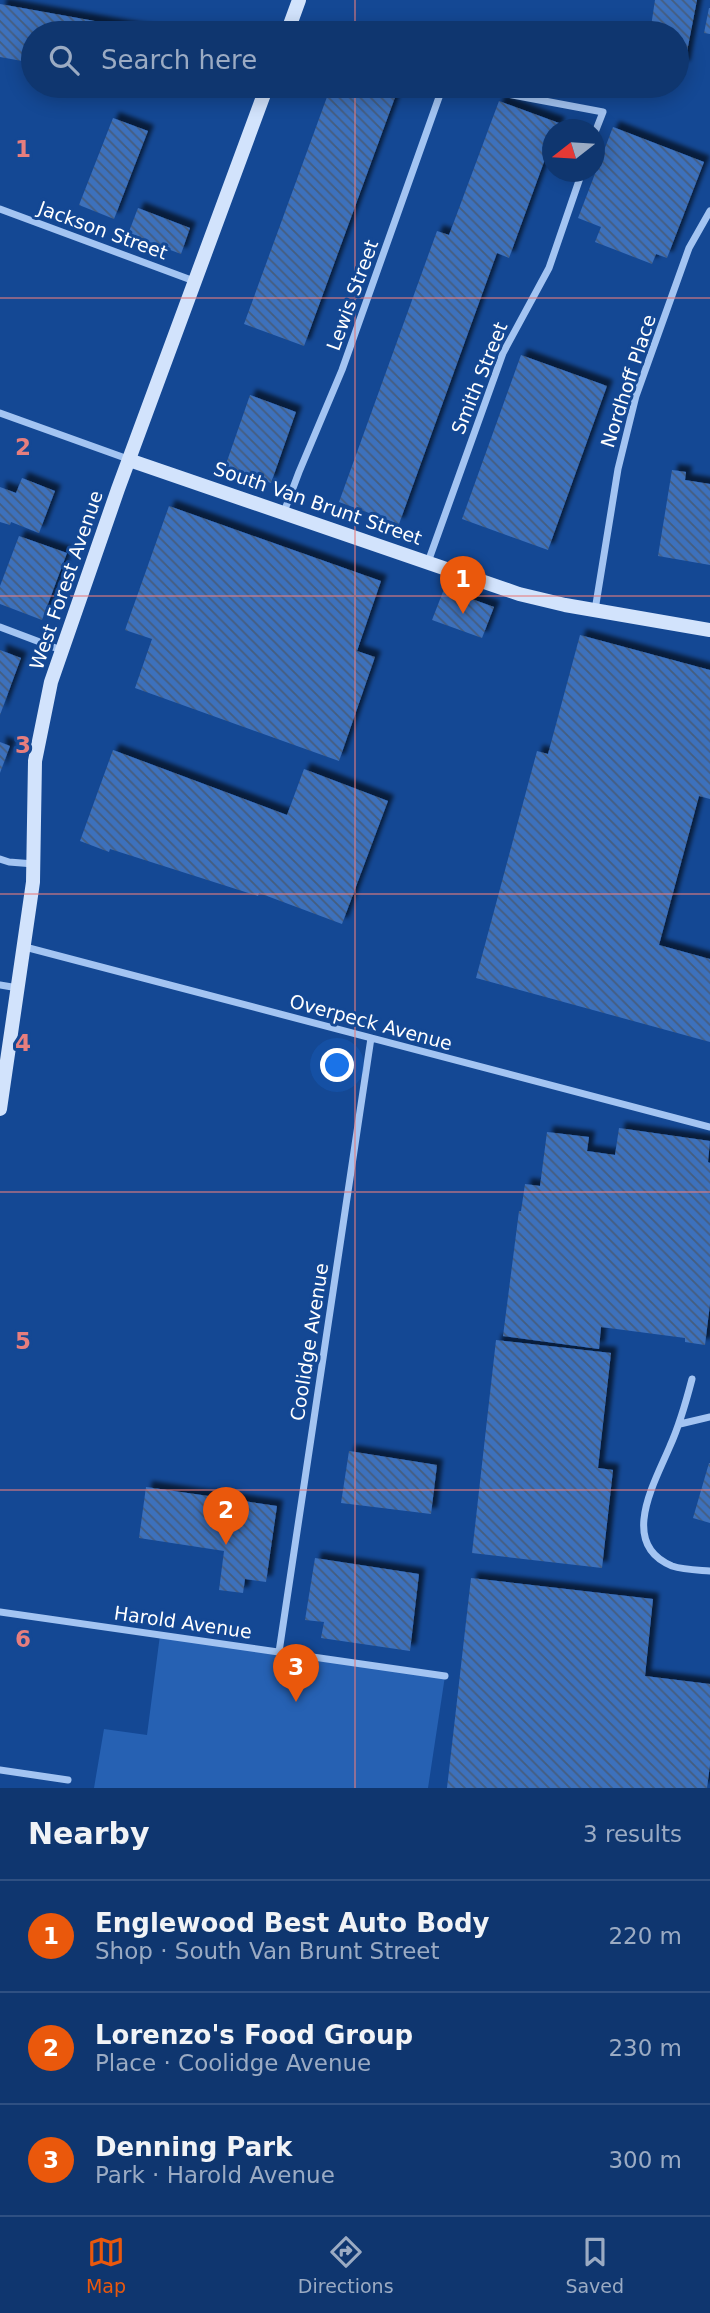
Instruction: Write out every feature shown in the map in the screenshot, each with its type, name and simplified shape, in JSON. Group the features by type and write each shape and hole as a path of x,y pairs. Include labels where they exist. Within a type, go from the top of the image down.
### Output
{"street":[{"path":"291,21 299,0"},
{"name":"West Forest Avenue","path":"0,1109 33,883 35,761 46,701 61,650 129,460 263,98"},
{"name":"Lewis Street","path":"284,512 342,370 439,98"},
{"path":"529,98 603,112 600,119"},
{"name":"Smith Street","path":"428,562 503,353 549,268 579,182"},
{"name":"Jackson Street","path":"0,209 194,281"},
{"name":"Nordhoff Place","path":"595,610 618,469 636,396 689,248 710,211"},
{"name":"South Van Brunt Street","path":"0,413 519,594 710,629"},
{"path":"0,627 61,650"},
{"path":"0,859 34,864"},
{"name":"Overpeck Avenue","path":"25,947 710,1128"},
{"path":"0,985 19,988"},
{"name":"Coolidge Avenue","path":"279,1652 371,1038"},
{"path":"692,1379 680,1424 646,1503 643,1528 647,1543 664,1562 679,1568 710,1571"},
{"path":"680,1424 710,1417"},
{"name":"Harold Avenue","path":"0,1612 445,1675"},
{"path":"0,1770 68,1780"}],"shaded area":[{"path":"160,1635 445,1676 428,1788 94,1788 104,1729 147,1735"}],"building":[{"path":"655,0 697,0 689,41 689,21 652,21"},
{"path":"0,4 95,21 21,21 21,61 0,57"},
{"path":"710,8 710,34 704,33"},
{"path":"327,98 395,98 304,346 244,324"},
{"path":"499,101 548,119 542,119 542,167 509,258 497,253 399,524 339,502 437,231 449,235"},
{"path":"113,118 148,131 114,219 79,205"},
{"path":"613,127 704,162 667,258 656,254 652,264 595,242 601,227 578,218 592,182 605,182 605,148"},
{"path":"138,208 190,228 181,254 128,234"},
{"path":"521,355 607,386 548,550 462,519"},
{"path":"250,395 296,412 271,483 225,467"},
{"path":"672,470 686,472 685,480 710,484 710,565 658,556"},
{"path":"22,478 55,491 39,533 11,522 10,525 0,522 0,487 16,493"},
{"path":"169,506 381,581 357,651 375,657 339,761 135,688 152,639 125,630"},
{"path":"19,536 67,553 42,620 0,604 0,586"},
{"path":"444,589 494,607 482,638 432,620"},
{"path":"580,635 710,670 710,799 699,796 659,945 710,959 710,1042 476,978 537,751 548,754"},
{"path":"0,650 21,658 0,715"},
{"path":"0,742 10,746 0,773"},
{"path":"113,750 287,815 304,769 388,801 342,924 259,893 258,896 80,841"},
{"path":"619,1128 710,1141 710,1304 705,1345 685,1342 685,1338 601,1327 599,1349 503,1336 519,1211 525,1184 540,1186 547,1132 589,1137 587,1151 615,1155"},
{"path":"496,1340 611,1353 598,1468 613,1470 602,1568 472,1553"},
{"path":"349,1451 437,1465 431,1514 341,1503"},
{"path":"710,1463 710,1523 693,1518"},
{"path":"146,1487 277,1506 266,1582 245,1579 243,1593 219,1590 224,1551 139,1538"},
{"path":"315,1558 419,1574 410,1651 321,1638 324,1622 305,1620"},
{"path":"471,1578 653,1599 645,1676 710,1684 710,1765 707,1788 447,1788"}],"place":[{"name":"Englewood Best Auto Body","path":"463,614"},
{"name":"Lorenzo's Food Group","path":"226,1545"},
{"name":"Denning Park","path":"296,1702"}]}
